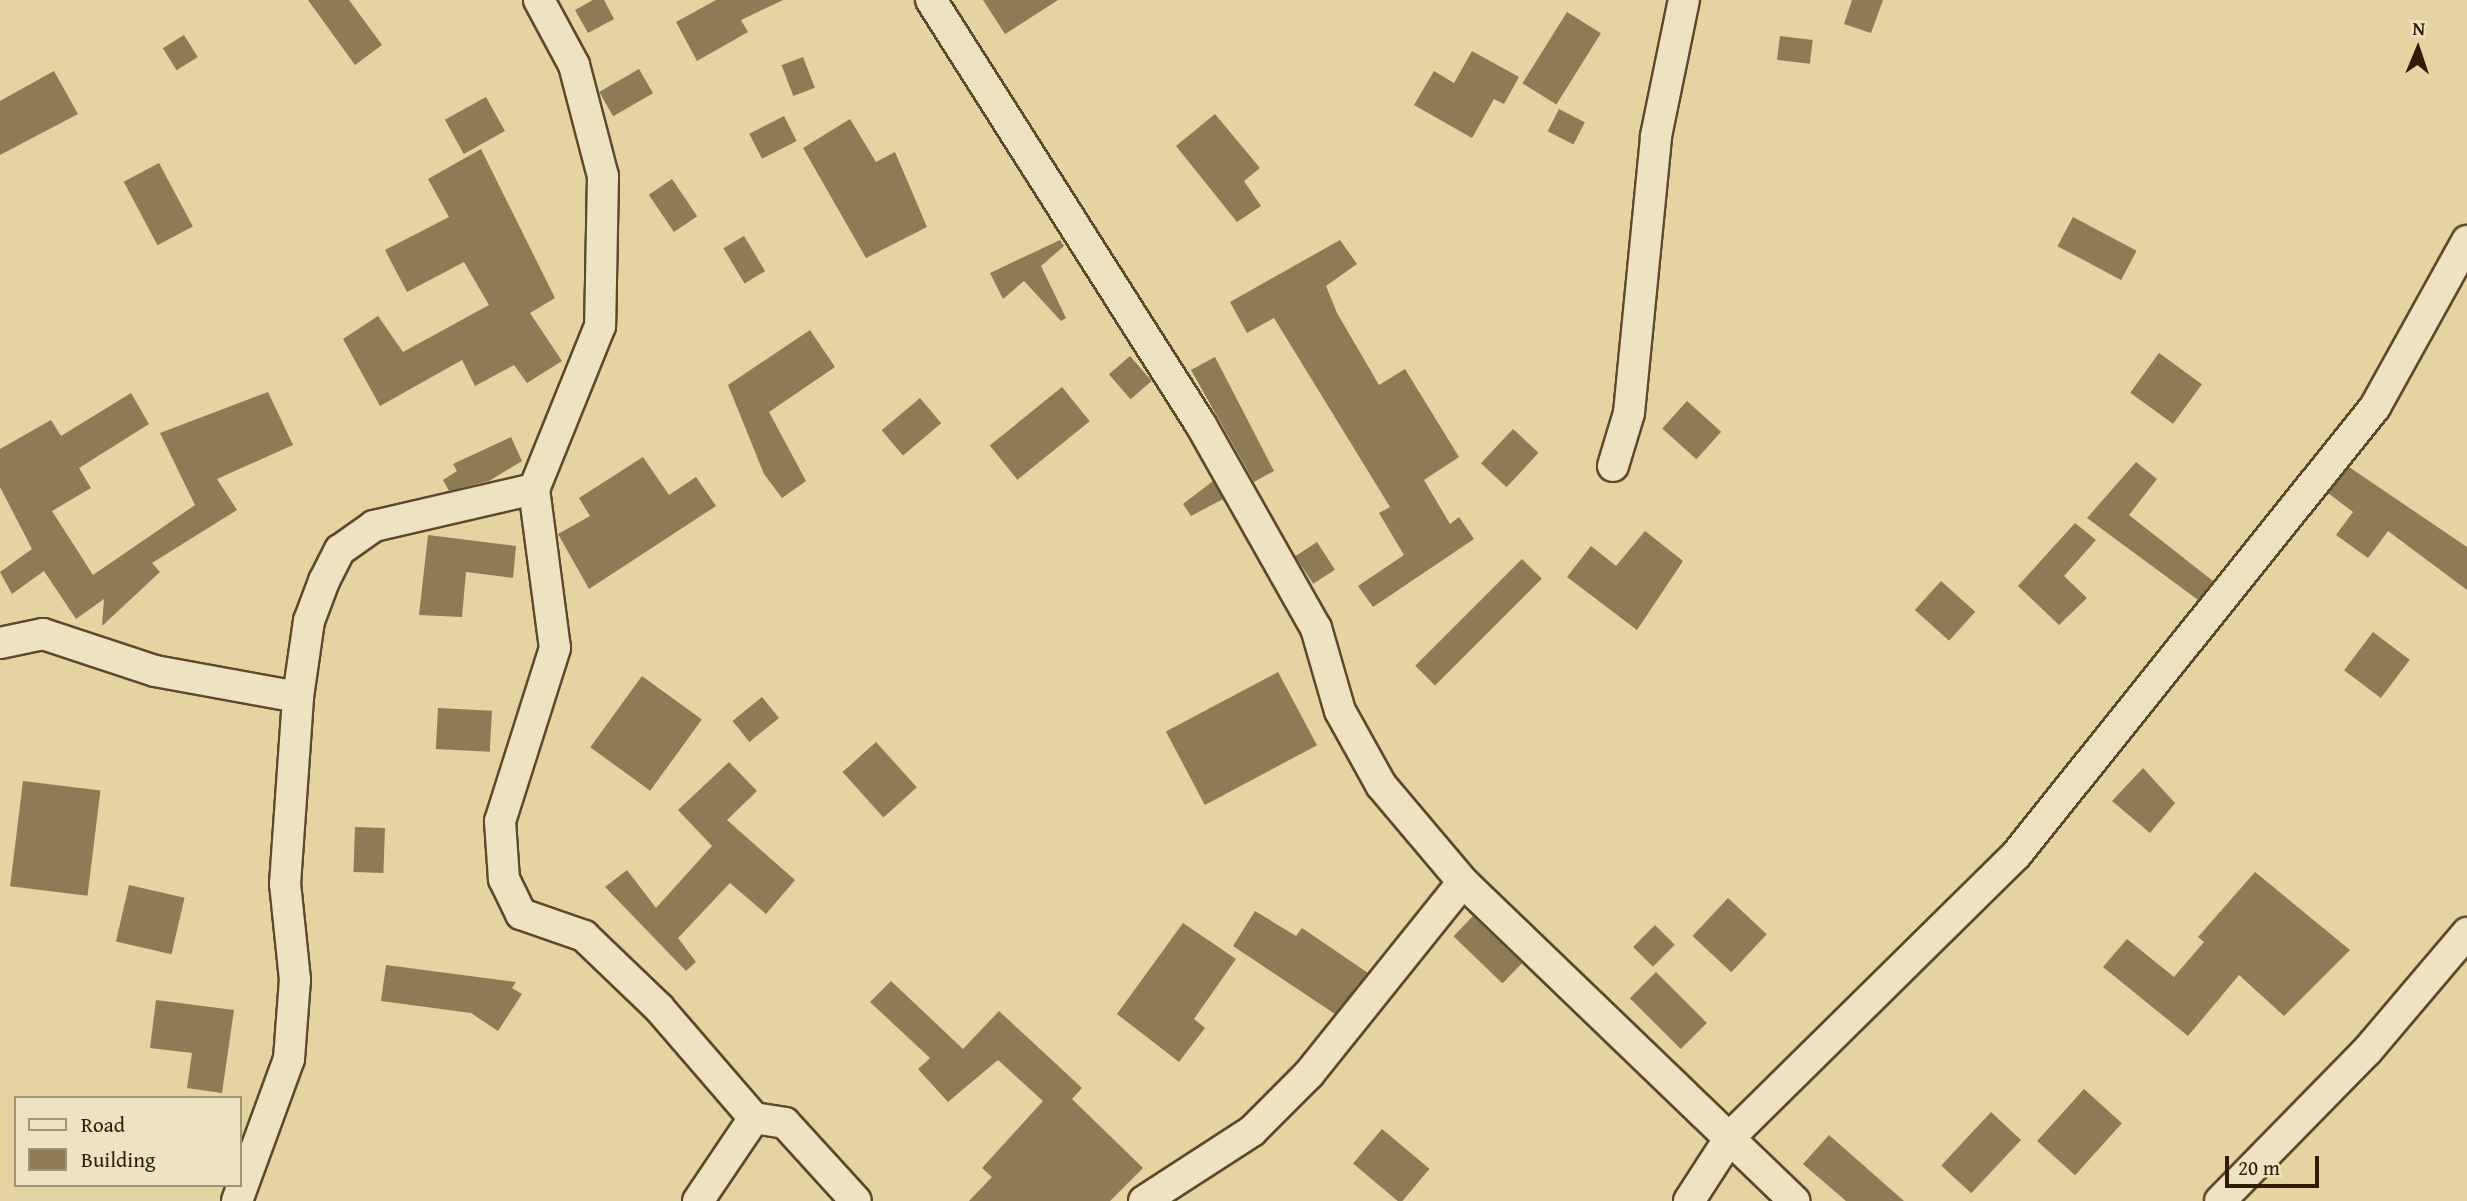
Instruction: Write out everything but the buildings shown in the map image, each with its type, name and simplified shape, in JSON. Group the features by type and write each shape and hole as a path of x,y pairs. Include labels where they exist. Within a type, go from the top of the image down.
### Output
{"street":[{"path":"538,0 574,65 603,176 600,326 534,489 555,649 500,821 504,879 521,914 593,945 659,1008 754,1118 785,1124 856,1201"},
{"path":"931,0 1208,436 1316,628 1357,753 1462,882 1731,1136 1794,1201"},
{"path":"1613,466 1629,414 1656,136 1684,0"},
{"path":"1689,1201 1731,1136 2016,855 2375,407 2467,241"},
{"path":"237,1201 289,1059 295,981 285,884 298,697 309,621 340,550 374,526 534,489"},
{"path":"0,643 43,634 155,671 298,697"},
{"path":"1144,1201 1262,1121 1309,1074 1462,882"},
{"path":"2220,1201 2367,1051 2467,933"},
{"path":"698,1201 754,1118"}]}
